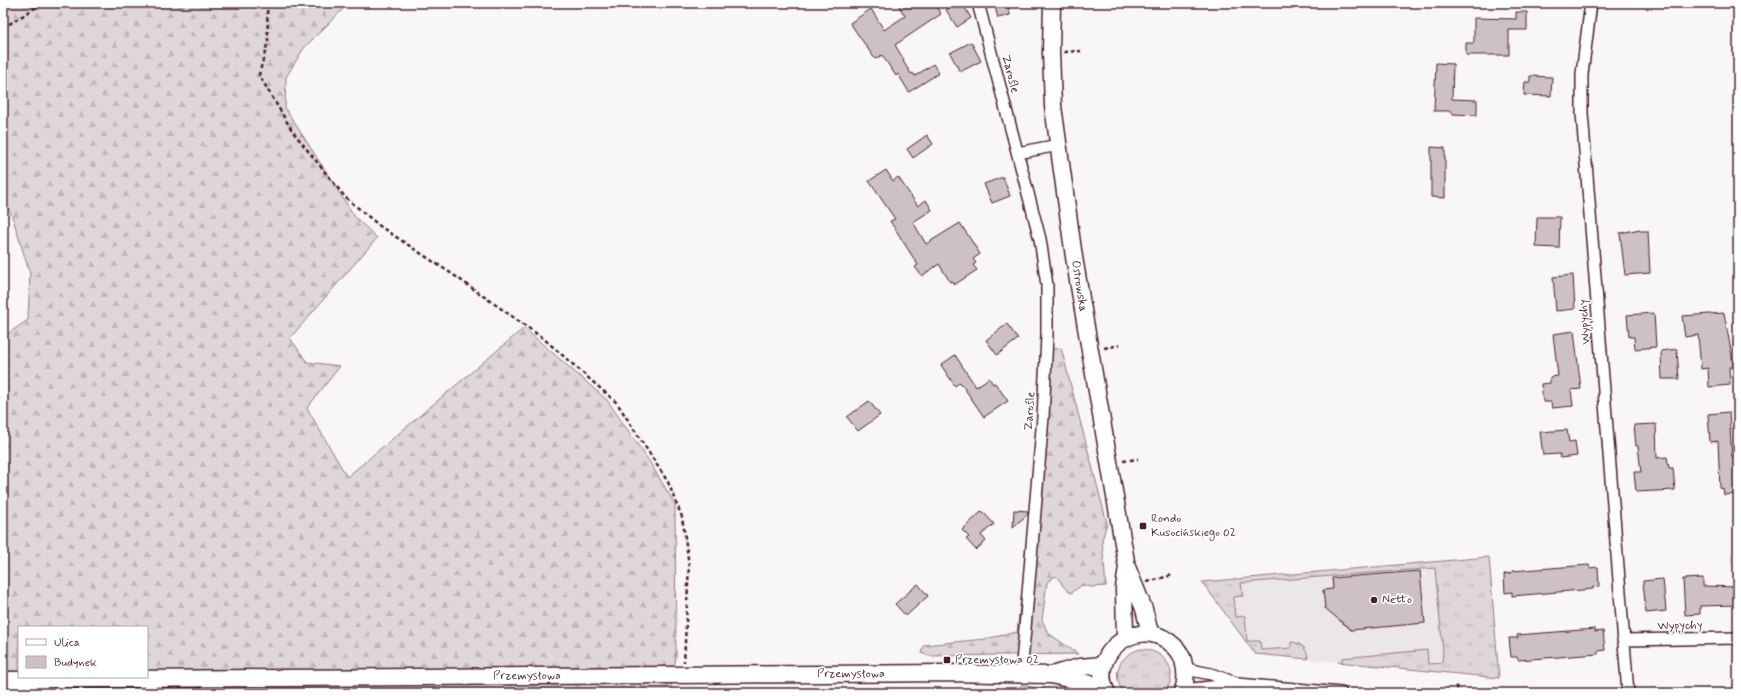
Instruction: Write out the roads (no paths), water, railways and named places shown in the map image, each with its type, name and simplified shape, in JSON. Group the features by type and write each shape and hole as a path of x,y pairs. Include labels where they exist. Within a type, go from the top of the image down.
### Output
{"street":[{"name":"Zarośle","path":"978,3 1040,238 1047,285 1047,336 1042,417 1021,674"},
{"name":"Ostrowska","path":"1052,3 1052,106 1074,257 1126,567 1124,588 1125,638"},
{"name":"Wypychy","path":"1591,3 1582,74 1582,113 1628,693"},
{"path":"1018,153 1058,145"},
{"name":"Ostrowska","path":"1126,567 1135,585 1150,633"},
{"path":"1106,690 1102,676 1104,665 1111,649 1125,638 1137,634 1150,633 1163,637 1174,645 1182,656 1186,669 1186,680 1182,692 1238,684 1341,693"},
{"name":"Wypychy","path":"1623,640 1738,638"},
{"name":"Przemysłowa","path":"1050,675 1078,667 1104,665"},
{"path":"1186,669 1211,674 1238,684"},
{"name":"Przemysłowa","path":"3,680 947,673 1050,675 1106,690"}],"place":[{"name":"Rondo Kusocińskiego 02","path":"1143,526"},
{"name":"Netto","path":"1374,600"},
{"name":"Przemysłowa 02","path":"947,660"}]}
